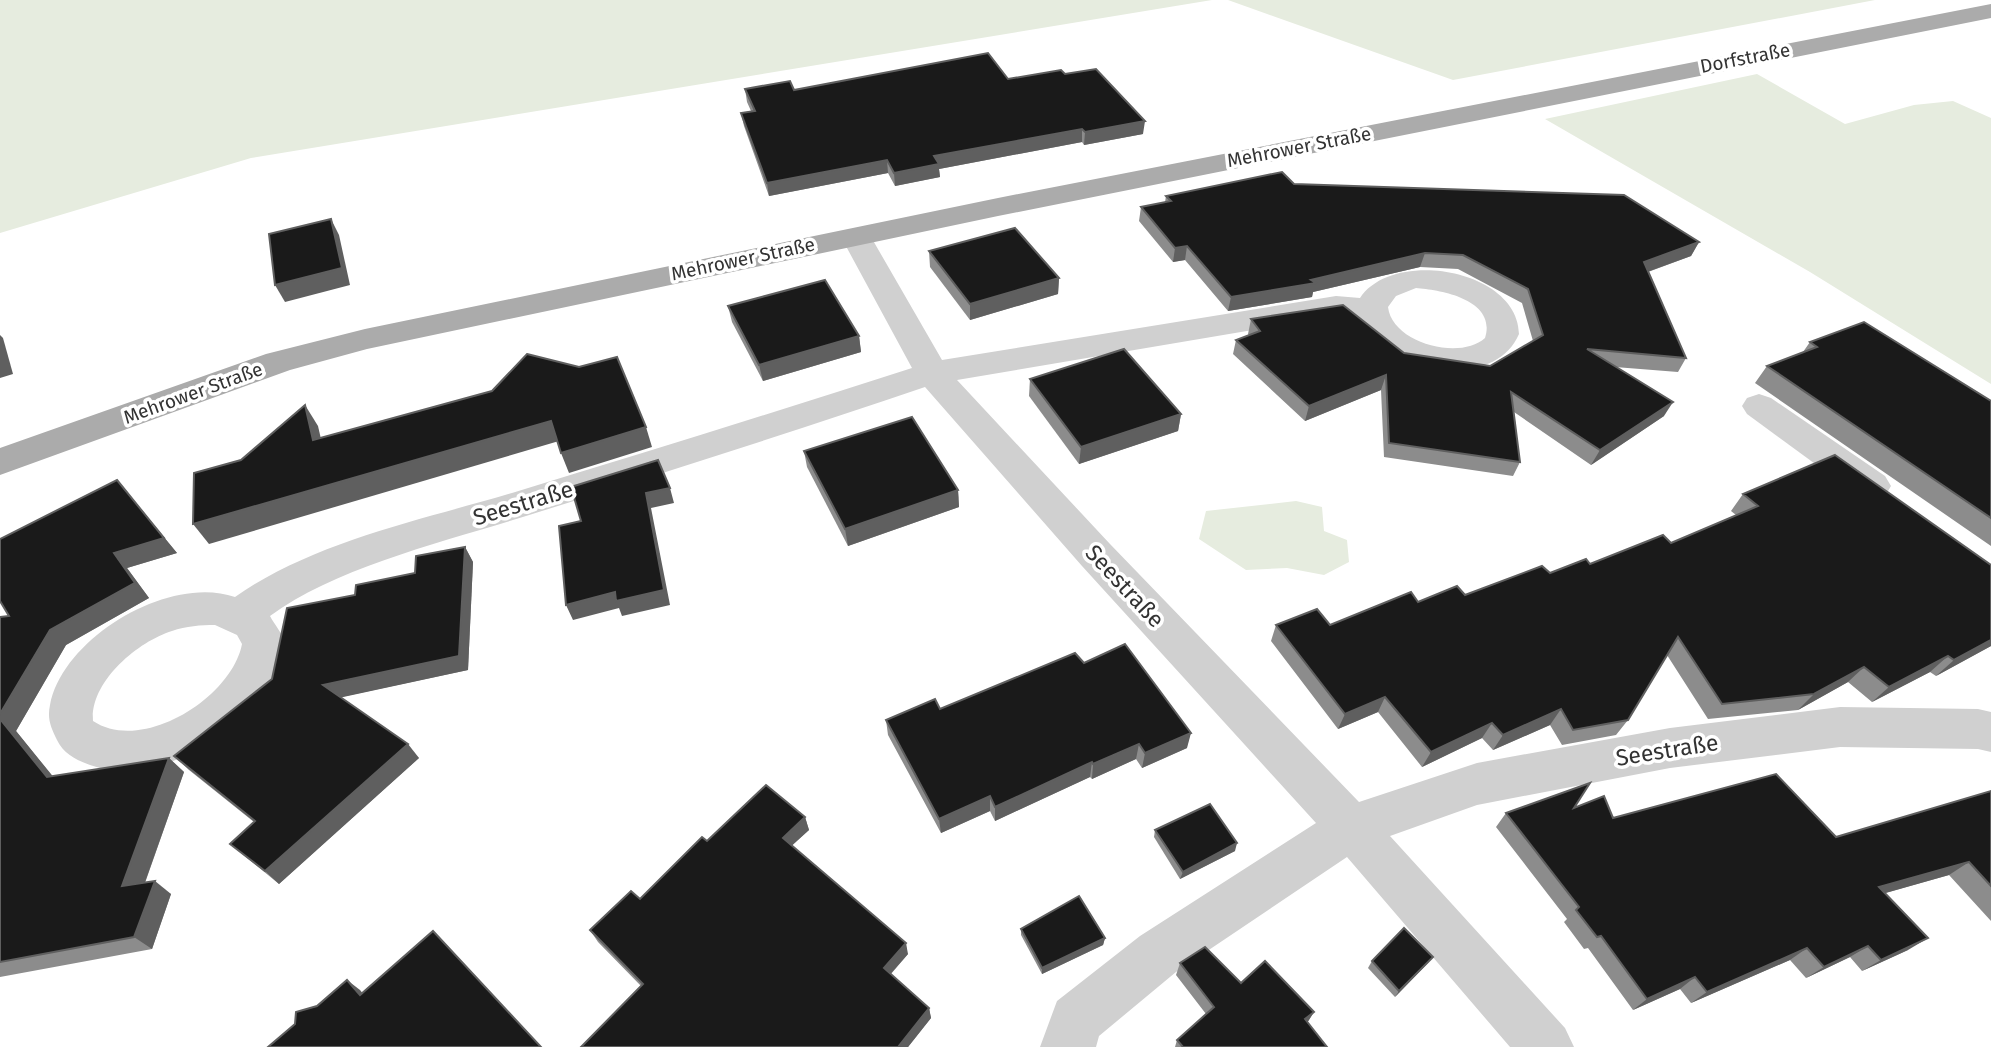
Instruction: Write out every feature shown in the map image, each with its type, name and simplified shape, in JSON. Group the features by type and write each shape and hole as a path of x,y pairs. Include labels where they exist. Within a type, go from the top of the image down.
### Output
{"main road":[{"name":"Dorfstraße","path":"1500,106 1991,11"},
{"name":"Mehrower Straße","path":"0,462 291,359 365,339 1500,106"}],"street":[{"name":"Seestraße","path":"856,237 932,373 1096,555 1351,827 1546,1047"},
{"name":"Seestraße","path":"242,614 271,593 355,555 744,435 932,373 1336,306 1371,309"},
{"path":"1759,407 1903,508"},
{"name":"Seestraße","path":"1068,1047 1076,1020 1158,954 1351,827 1476,783 1670,748 1840,727 1978,729 1991,732"}],"shaded area":[{"path":"0,0 1212,0 251,158 0,233"},
{"path":"1228,0 1875,0 1453,80"},
{"path":"1757,74 1845,124 1914,105 1953,101 1991,118 1991,384 1810,272 1545,119"},
{"path":"1296,501 1322,507 1324,531 1347,540 1349,562 1324,575 1287,568 1246,570 1199,539 1206,511"}],"building":[{"path":"988,53 1008,79 1061,70 1065,74 1096,69 1145,121 1085,132 1082,129 934,156 939,164 894,173 887,160 767,183 741,113 755,111 745,89 790,81 794,90"},
{"path":"1282,172 1294,184 1624,195 1699,242 1644,262 1686,358 1587,349 1673,402 1600,450 1511,392 1520,462 1389,443 1386,375 1309,406 1236,340 1260,331 1251,319 1343,305 1404,353 1490,366 1543,335 1528,289 1463,255 1425,253 1311,280 1316,283 1231,297 1187,246 1175,248 1141,207 1171,201 1166,196"},
{"path":"331,219 342,268 275,285 269,234"},
{"path":"1015,228 1059,278 970,304 929,251"},
{"path":"825,280 859,336 759,365 728,306"},
{"path":"1864,322 1991,401 1991,518 1767,366 1817,347 1810,342"},
{"path":"1124,349 1181,414 1081,447 1030,379"},
{"path":"527,354 579,367 617,357 646,427 561,453 551,421 193,524 194,473 241,460 305,405 313,440 492,391"},
{"path":"912,417 958,490 845,529 804,451"},
{"path":"1835,455 1991,565 1991,640 1954,660 1948,656 1889,687 1864,667 1814,694 1722,704 1678,637 1628,720 1573,730 1561,709 1503,735 1492,723 1431,752 1385,697 1345,714 1276,625 1317,609 1330,625 1411,592 1418,602 1457,586 1465,595 1542,566 1550,573 1586,559 1590,564 1663,535 1671,543 1758,506 1743,494"},
{"path":"658,460 670,488 646,493 664,590 616,601 615,592 566,605 559,526 581,521 571,487"},
{"path":"117,480 164,538 114,553 135,583 50,630 0,714 0,617 9,616 0,601 0,539"},
{"path":"465,547 459,656 323,685 408,744 265,871 230,844 255,821 174,756 272,679 287,608 355,595 356,585 415,573 416,556"},
{"path":"1125,644 1191,733 1145,753 1139,744 1093,764 1092,762 995,807 990,796 939,819 886,720 935,699 940,709 1075,653 1084,663"},
{"path":"0,719 47,777 169,758 122,886 155,881 134,937 0,962"},
{"path":"1776,774 1836,837 1991,791 1991,886 1969,862 1879,887 1928,938 1881,960 1868,946 1824,967 1807,948 1707,992 1695,977 1647,999 1601,936 1597,937 1576,910 1579,907 1506,813 1590,783 1574,808 1604,796 1613,818"},
{"path":"766,785 805,817 783,838 906,943 884,968 929,1008 898,1047 581,1047 643,984 590,930 631,891 640,899 702,837 707,841"},
{"path":"1210,804 1237,843 1183,872 1155,830"},
{"path":"1079,896 1105,938 1042,968 1021,929"},
{"path":"1404,928 1433,957 1399,991 1372,961"},
{"path":"433,931 541,1047 268,1047 295,1024 296,1012 317,1006 347,980 360,995"},
{"path":"1205,947 1241,983 1265,961 1314,1012 1305,1019 1327,1047 1183,1047 1177,1040 1214,1007 1180,963"}]}
